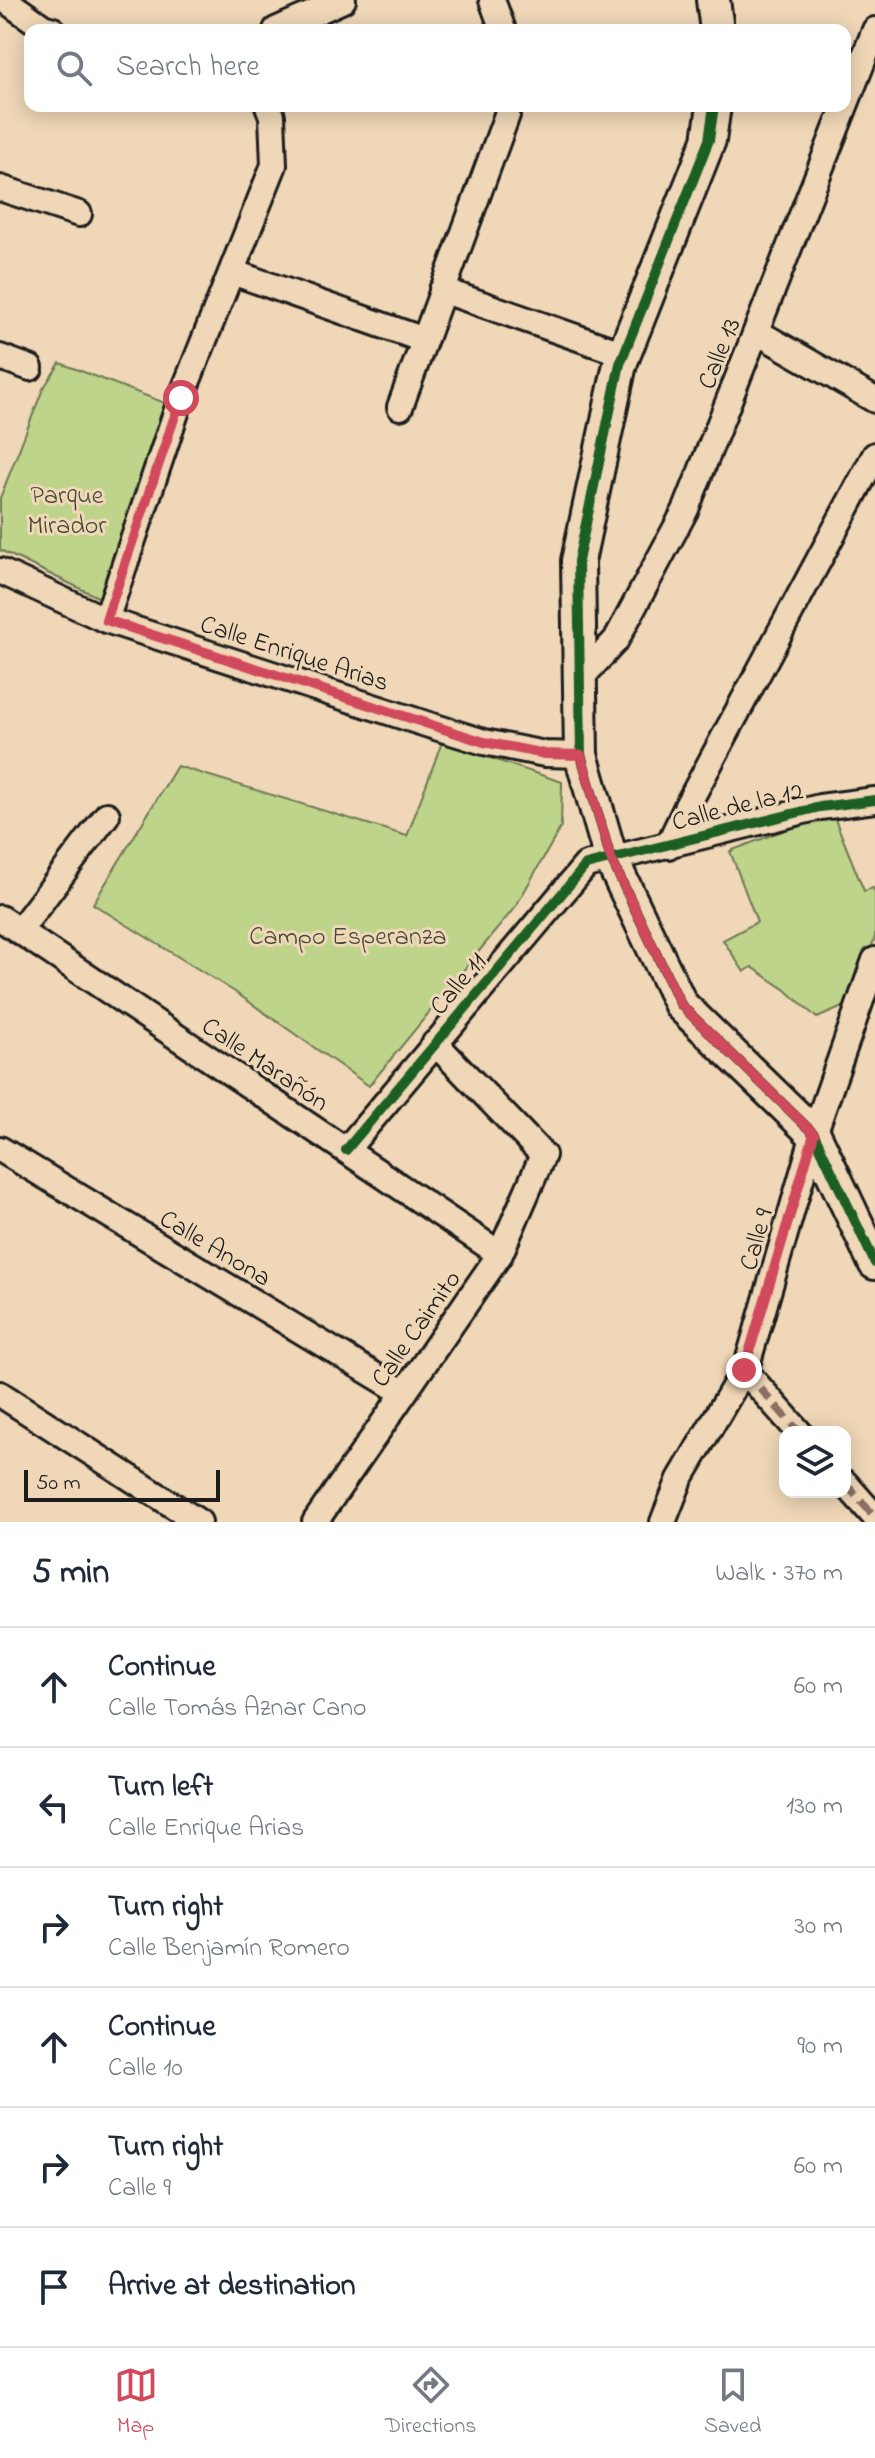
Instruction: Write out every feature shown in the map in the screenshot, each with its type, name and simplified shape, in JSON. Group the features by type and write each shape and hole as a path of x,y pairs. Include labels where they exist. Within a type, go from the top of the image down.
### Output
{"street":[{"path":"5,0 39,24"},
{"path":"289,24 343,0"},
{"path":"492,0 501,24"},
{"path":"713,0 716,24"},
{"name":"Calle 13","path":"851,91 875,30"},
{"path":"106,620 181,398 274,165 270,112"},
{"path":"400,407 507,112"},
{"path":"713,112 709,140 624,354 578,561 581,755 611,859 681,1005 814,1134 875,1263"},
{"name":"Calle 13","path":"580,679 616,640 686,509 843,112"},
{"path":"0,188 79,214"},
{"path":"232,272 424,340"},
{"path":"442,290 624,354"},
{"path":"757,332 875,400"},
{"path":"0,357 30,368"},
{"path":"668,846 875,455"},
{"name":"Calle Enrique Arias","path":"0,571 106,620 484,742 545,754 581,755"},
{"name":"Calle de la 12","path":"611,859 820,807 875,800"},
{"path":"10,925 107,815"},
{"name":"Calle 11","path":"346,1150 586,865 611,859"},
{"name":"Calle Marañón","path":"10,925 500,1254"},
{"name":"Calle 9","path":"663,1522 680,1479 744,1370 814,1134 875,960"},
{"name":"Calle Caimito","path":"315,1522 500,1254 543,1155 435,1043"},
{"name":"Calle Anona","path":"0,1149 404,1393"},
{"path":"744,1370 794,1426"},
{"path":"0,1394 199,1522"},
{"path":"851,1490 875,1517"}],"green space":[{"name":"Parque Mirador","path":"60,363 173,406 104,600 0,550 0,498 43,389"},
{"name":"Campo Esperanza","path":"442,742 562,782 561,827 516,906 369,1086 235,992 93,904 177,766 407,836"},
{"path":"832,812 864,891 873,888 875,892 875,937 852,1003 817,1018 786,990 752,967 744,972 723,940 757,922 730,851"}],"marked path":[{"path":"744,1370 794,1426"},
{"path":"851,1490 875,1517"}],"cycle path":[{"path":"713,112 709,140 620,364 578,561 581,755 611,859 681,1005 814,1134 875,1263"},
{"path":"346,1150 586,865 820,807 875,800"}],"route":[{"path":"181,398 106,620 484,742 545,754 581,755 611,859 681,1005 814,1134 744,1370"}]}
